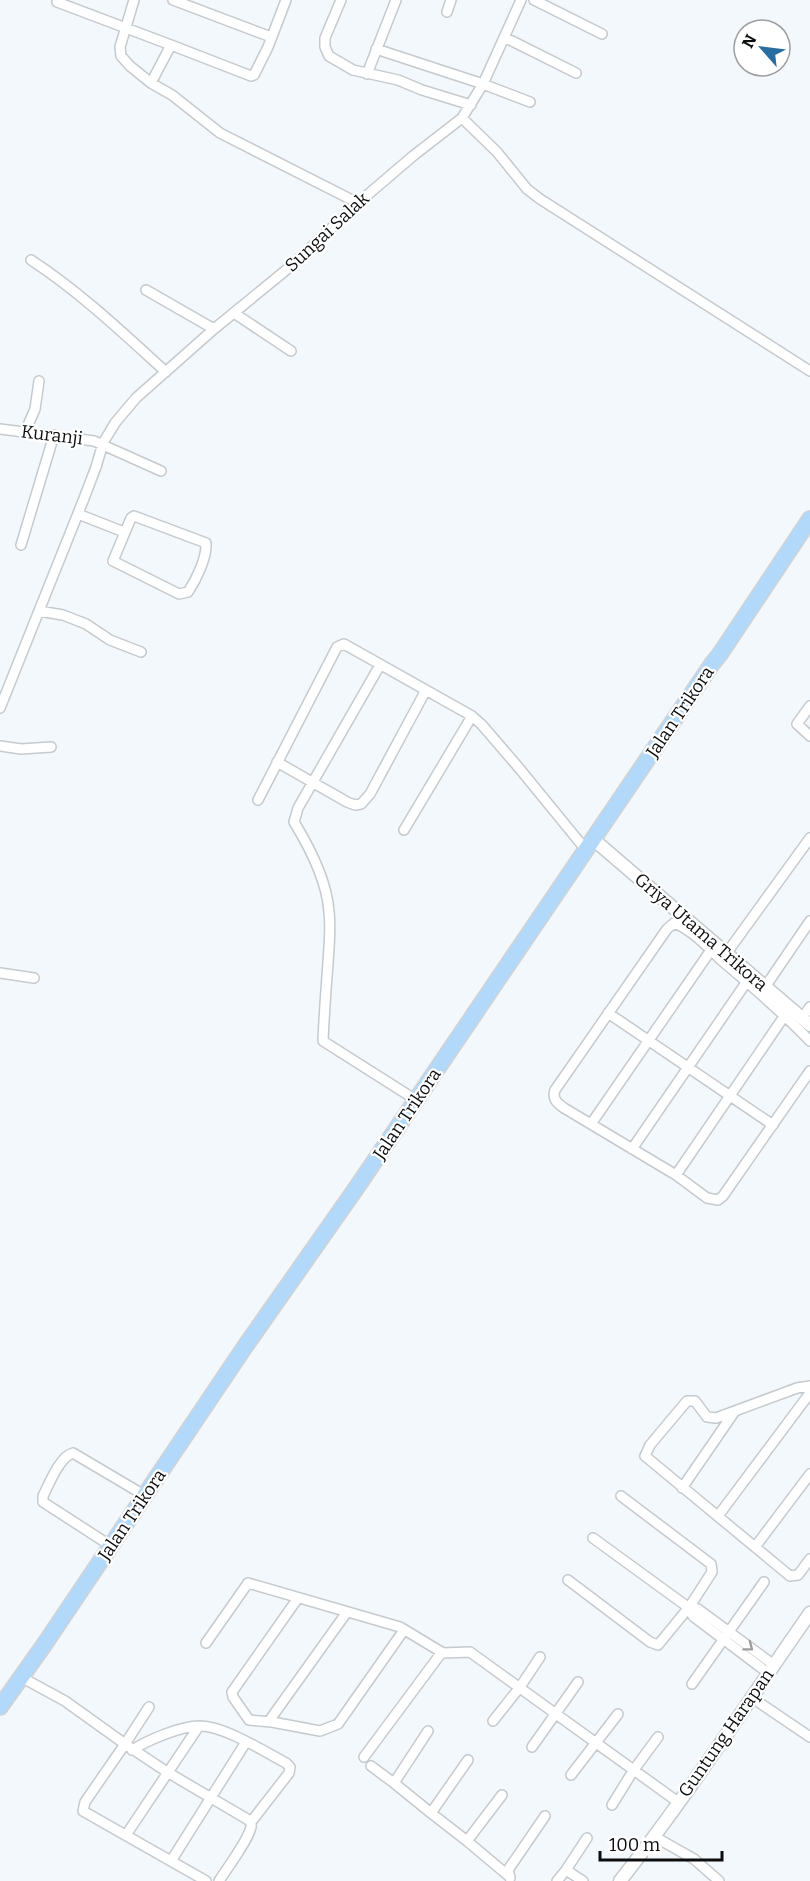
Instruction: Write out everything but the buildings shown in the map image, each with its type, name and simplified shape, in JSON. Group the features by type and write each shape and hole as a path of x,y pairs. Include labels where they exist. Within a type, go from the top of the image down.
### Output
{"main road":[{"name":"Jalan Trikora","path":"0,1707 810,519"}],"street":[{"path":"134,0 120,47 121,56 130,66 151,83 172,95 220,133 358,203"},
{"path":"173,0 271,37"},
{"path":"57,2 251,76 256,74 286,0"},
{"path":"340,0 325,38 326,51 329,56 343,65 367,74 390,78 471,105"},
{"path":"367,74 396,0"},
{"path":"447,12 451,0"},
{"name":"Sungai Salak","path":"0,708 78,514 103,443 115,423 136,398 214,329 291,266 358,203 413,156 462,118 483,84 520,0"},
{"path":"534,0 602,33"},
{"path":"504,37 576,73"},
{"path":"151,83 171,45"},
{"path":"376,49 530,102"},
{"path":"462,118 497,152 527,189 540,199 810,371"},
{"path":"30,260 49,272 100,313 166,372"},
{"path":"146,290 214,329"},
{"path":"234,313 291,351"},
{"path":"25,432 35,409 39,381"},
{"name":"Kuranji","path":"0,429 103,443 161,471"},
{"path":"21,545 54,435"},
{"path":"78,514 124,532"},
{"path":"134,516 206,543 207,548 199,570 188,592 179,594 114,562 124,532 134,516"},
{"path":"39,611 63,615 86,624 110,640 141,652"},
{"path":"258,800 338,645 344,644 472,716 590,844"},
{"path":"380,665 298,808 294,822 319,872 326,891 329,910 323,1041 416,1100"},
{"path":"277,762 347,802 358,805 365,802 426,690"},
{"path":"810,706 797,724 810,736"},
{"path":"404,830 472,716"},
{"path":"0,746 21,749 51,747"},
{"path":"726,954 810,838"},
{"name":"Griya Utama Trikora","path":"590,844 726,954 749,978 765,987 806,1022"},
{"path":"765,987 810,921"},
{"path":"810,1041 749,978 681,926 672,924 554,1094 557,1103 676,1175 707,1198 718,1200 810,1071"},
{"path":"591,1124 711,950"},
{"path":"0,973 34,978"},
{"path":"632,1149 749,978"},
{"path":"806,1022 810,1007"},
{"path":"608,1014 773,1125"},
{"path":"676,1175 785,1015"},
{"path":"810,1386 797,1388 716,1418 705,1416 694,1401 687,1401 650,1445 646,1457 792,1577 798,1575 810,1559"},
{"path":"718,1516 810,1393"},
{"path":"682,1488 735,1412"},
{"path":"111,1546 43,1502 43,1496 59,1465 68,1454 73,1453 144,1495"},
{"path":"755,1547 810,1474"},
{"path":"568,1580 655,1645 660,1643 712,1572 712,1566 621,1496"},
{"path":"593,1538 688,1607 694,1617 727,1636 771,1669"},
{"path":"693,1684 764,1582"},
{"path":"206,1643 248,1583 404,1630 442,1652 470,1652 678,1802"},
{"path":"298,1598 232,1692 249,1720 320,1731 338,1724 404,1630"},
{"path":"269,1722 347,1612"},
{"name":"Guntung Harapan","path":"620,1881 655,1837 717,1750 810,1613"},
{"path":"364,1756 442,1652"},
{"path":"493,1721 540,1657"},
{"path":"21,1677 65,1701 167,1772 250,1822 251,1827 219,1881"},
{"path":"532,1747 578,1682"},
{"path":"751,1697 810,1737"},
{"path":"149,1707 129,1747 85,1802 82,1810 206,1881"},
{"path":"571,1775 618,1714"},
{"path":"129,1747 182,1729 200,1726 216,1729 286,1763 290,1767 289,1773 250,1822"},
{"path":"126,1835 200,1726"},
{"path":"394,1783 428,1731"},
{"path":"612,1805 658,1737"},
{"path":"171,1861 246,1742"},
{"path":"431,1813 468,1760"},
{"path":"371,1766 512,1879"},
{"path":"467,1842 502,1795"},
{"path":"512,1879 508,1870 545,1816"},
{"path":"655,1837 694,1859 719,1881"},
{"path":"557,1881 586,1838"},
{"path":"566,1870 583,1881"}]}
